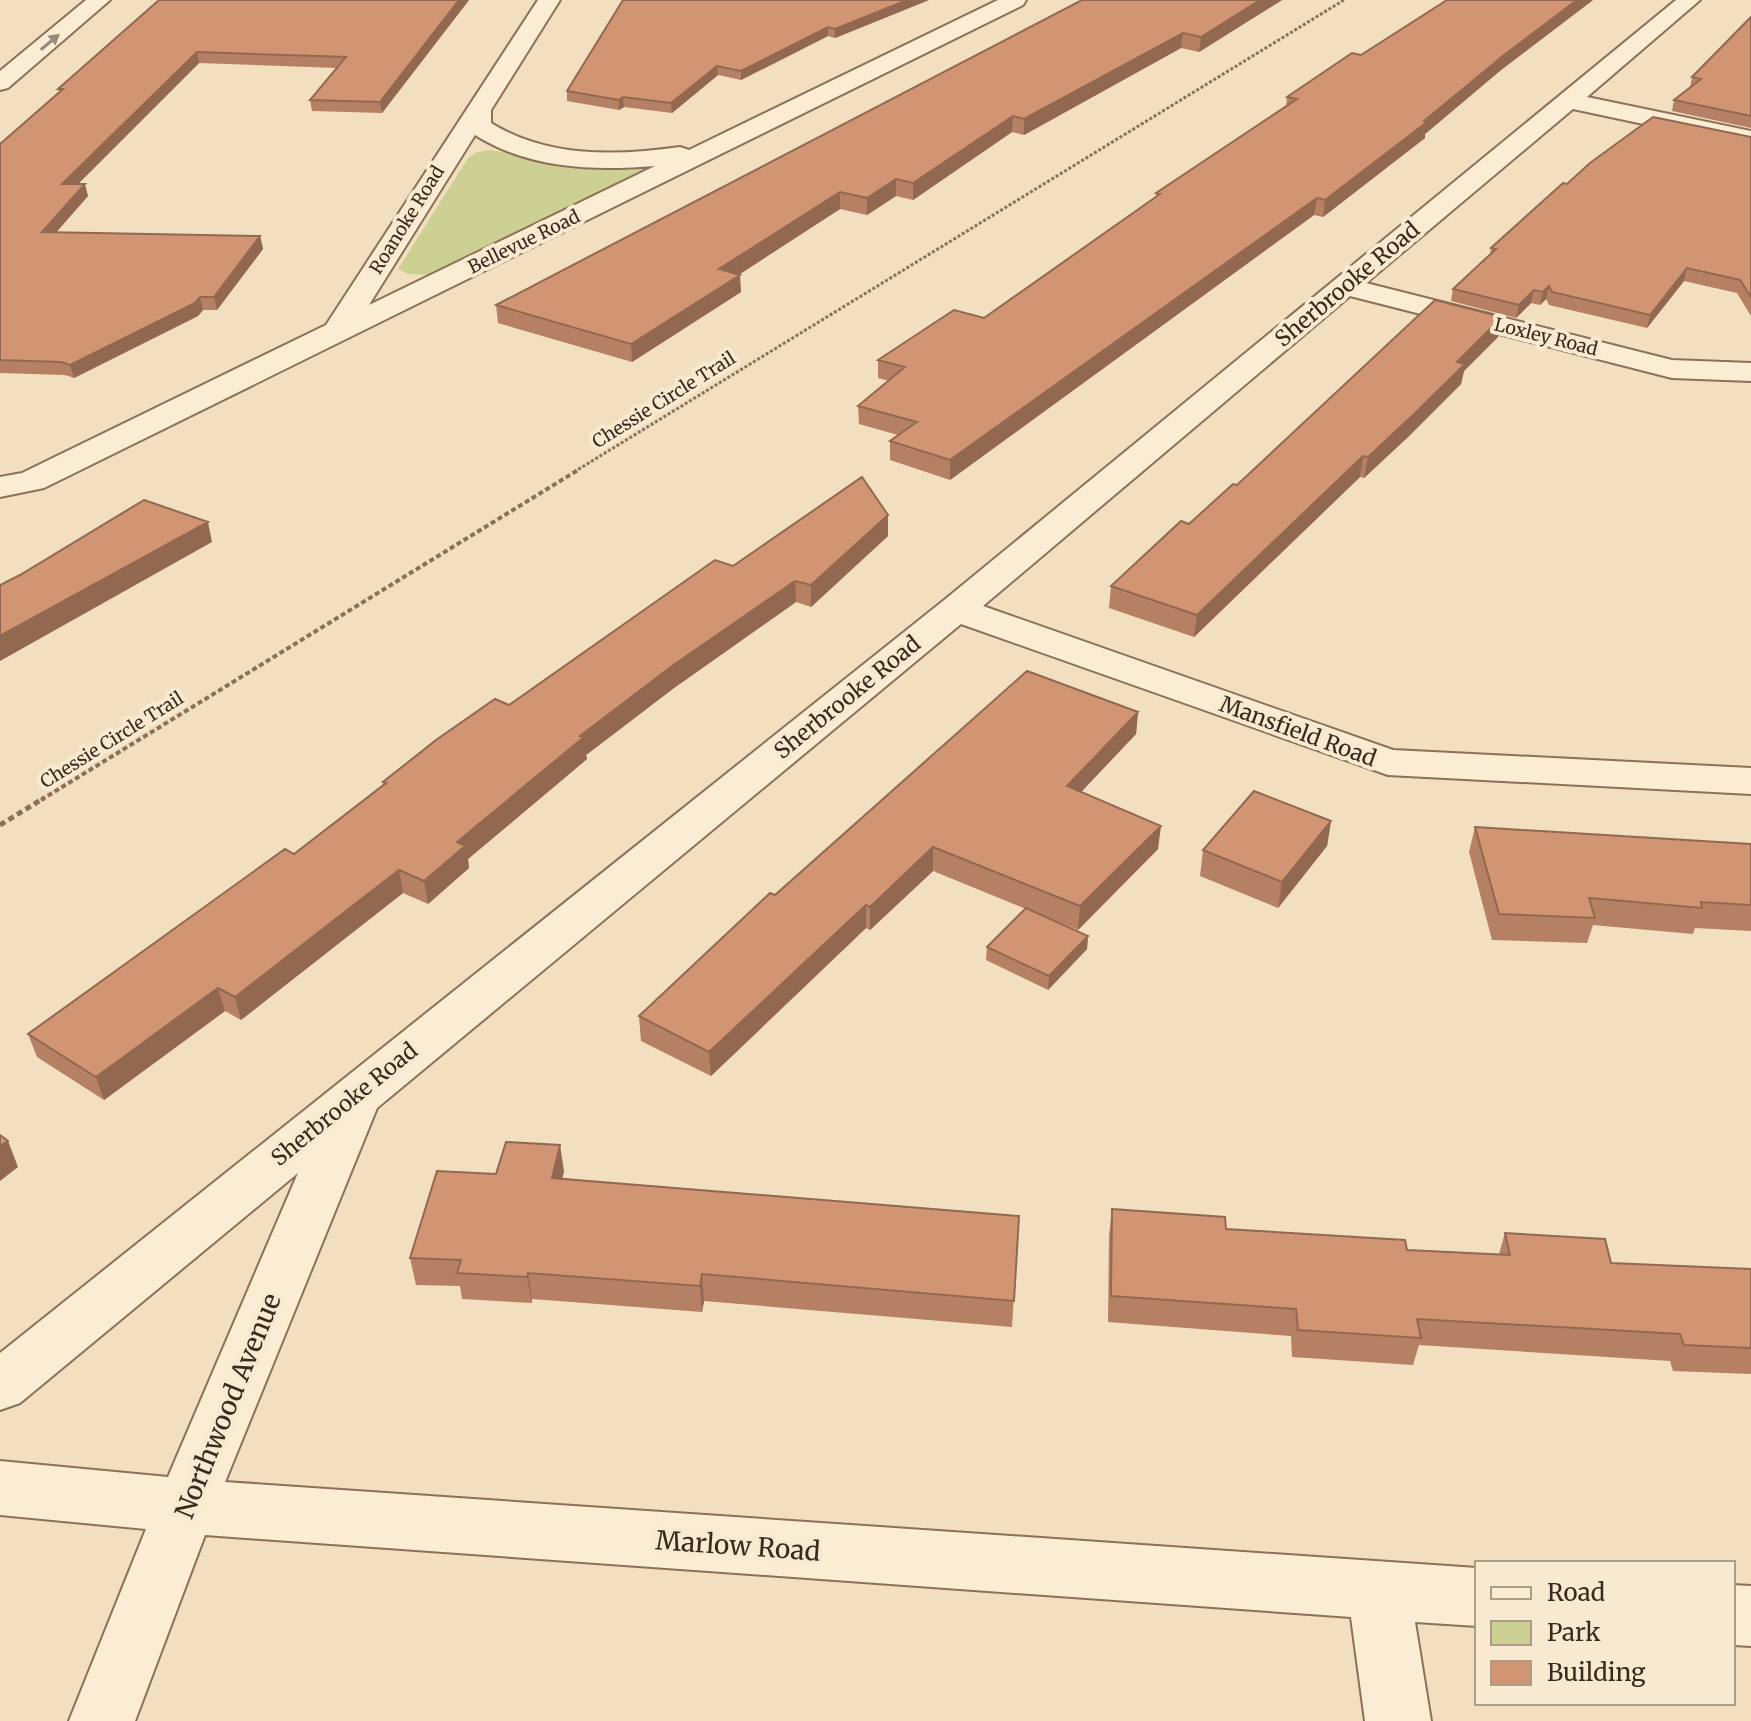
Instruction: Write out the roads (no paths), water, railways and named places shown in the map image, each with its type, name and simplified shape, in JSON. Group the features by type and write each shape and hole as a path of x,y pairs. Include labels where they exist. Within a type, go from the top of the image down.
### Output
{"street":[{"path":"0,83 99,0"},
{"name":"Roanoke Road","path":"335,335 549,0"},
{"name":"Bellevue Road","path":"0,517 16,484 335,335 1015,0"},
{"name":"Sherbrooke Road","path":"0,1386 956,609 1689,0"},
{"path":"1567,100 1751,139"},
{"path":"479,106 478,126 494,138 547,155 625,160 709,151"},
{"name":"Loxley Road","path":"1344,286 1672,369 1751,372"},
{"name":"Mansfield Road","path":"956,609 1388,762 1751,781"},
{"name":"Northwood Avenue","path":"102,1721 186,1505 357,1093"},
{"name":"Marlow Road","path":"0,1488 186,1505 1475,1597"},
{"path":"1379,1591 1398,1721"}]}
